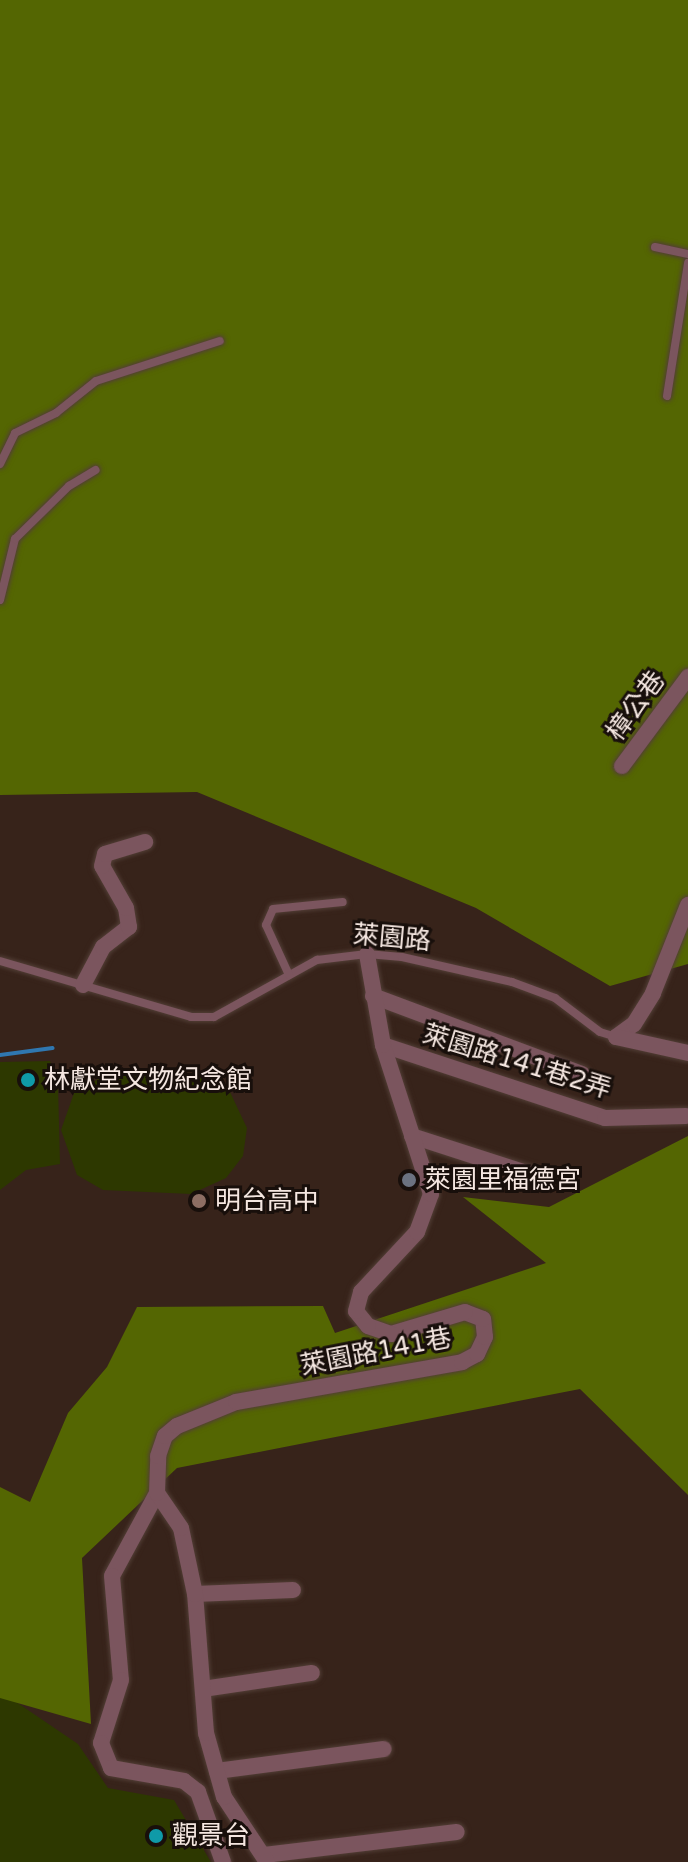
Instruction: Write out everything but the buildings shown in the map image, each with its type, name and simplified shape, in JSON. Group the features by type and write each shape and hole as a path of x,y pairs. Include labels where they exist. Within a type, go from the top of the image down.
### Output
{"street":[{"name":"樟公巷","path":"622,766 688,677"},
{"path":"83,985 103,947 129,927 126,908 102,866 105,854 145,842"},
{"path":"616,1037 634,1024 653,993 688,905"},
{"name":"萊園路141巷","path":"223,1862 198,1792 184,1781 111,1768 101,1743 121,1680 112,1576 157,1493 158,1456 165,1436 177,1426 236,1402 436,1369 477,1354 485,1337 483,1319 465,1312 391,1334 368,1326 356,1311 361,1292 417,1232 431,1194 383,1045 367,954"},
{"path":"373,996 582,1074"},
{"name":"萊園路","path":"616,1037 688,1053"},
{"name":"萊園路141巷2弄","path":"383,1045 605,1118 686,1116"},
{"path":"412,1136 539,1177"},
{"path":"157,1493 181,1528 195,1594 206,1733 224,1797 265,1859 457,1832"},
{"path":"195,1594 293,1590"},
{"path":"203,1689 312,1673"},
{"path":"217,1771 384,1749"}],"lane":[{"path":"655,247 688,254"},
{"path":"667,396 688,263"},
{"path":"0,464 15,433 56,413 96,381 220,341"},
{"path":"0,600 15,539 69,486 96,470"},
{"path":"289,975 266,925 273,909 343,902"},
{"name":"萊園路","path":"0,961 191,1017 214,1017 317,960 367,954 512,982 555,998 600,1032 616,1037"}],"green space":[{"path":"0,0 688,0 688,964 610,986 476,908 197,792 0,795"},
{"path":"50,1061 58,1084 60,1164 26,1170 0,1190 0,1062"},
{"path":"201,1073 230,1092 247,1128 243,1156 226,1178 191,1194 103,1190 77,1175 61,1130 74,1093 107,1074"},
{"path":"688,1136 688,1495 580,1389 177,1468 82,1558 91,1724 0,1698 0,1487 30,1502 68,1413 107,1367 137,1307 323,1306 335,1333 546,1263 463,1197 549,1207"},
{"path":"0,1691 78,1744 108,1788 174,1800 211,1862 0,1862"}],"waterway":[{"path":"0,1055 53,1048"}],"place":[{"name":"林獻堂文物紀念館","path":"28,1080"},
{"name":"萊園里福德宮","path":"409,1180"},
{"name":"明台高中","path":"199,1201"},
{"name":"觀景台","path":"156,1836"}]}
